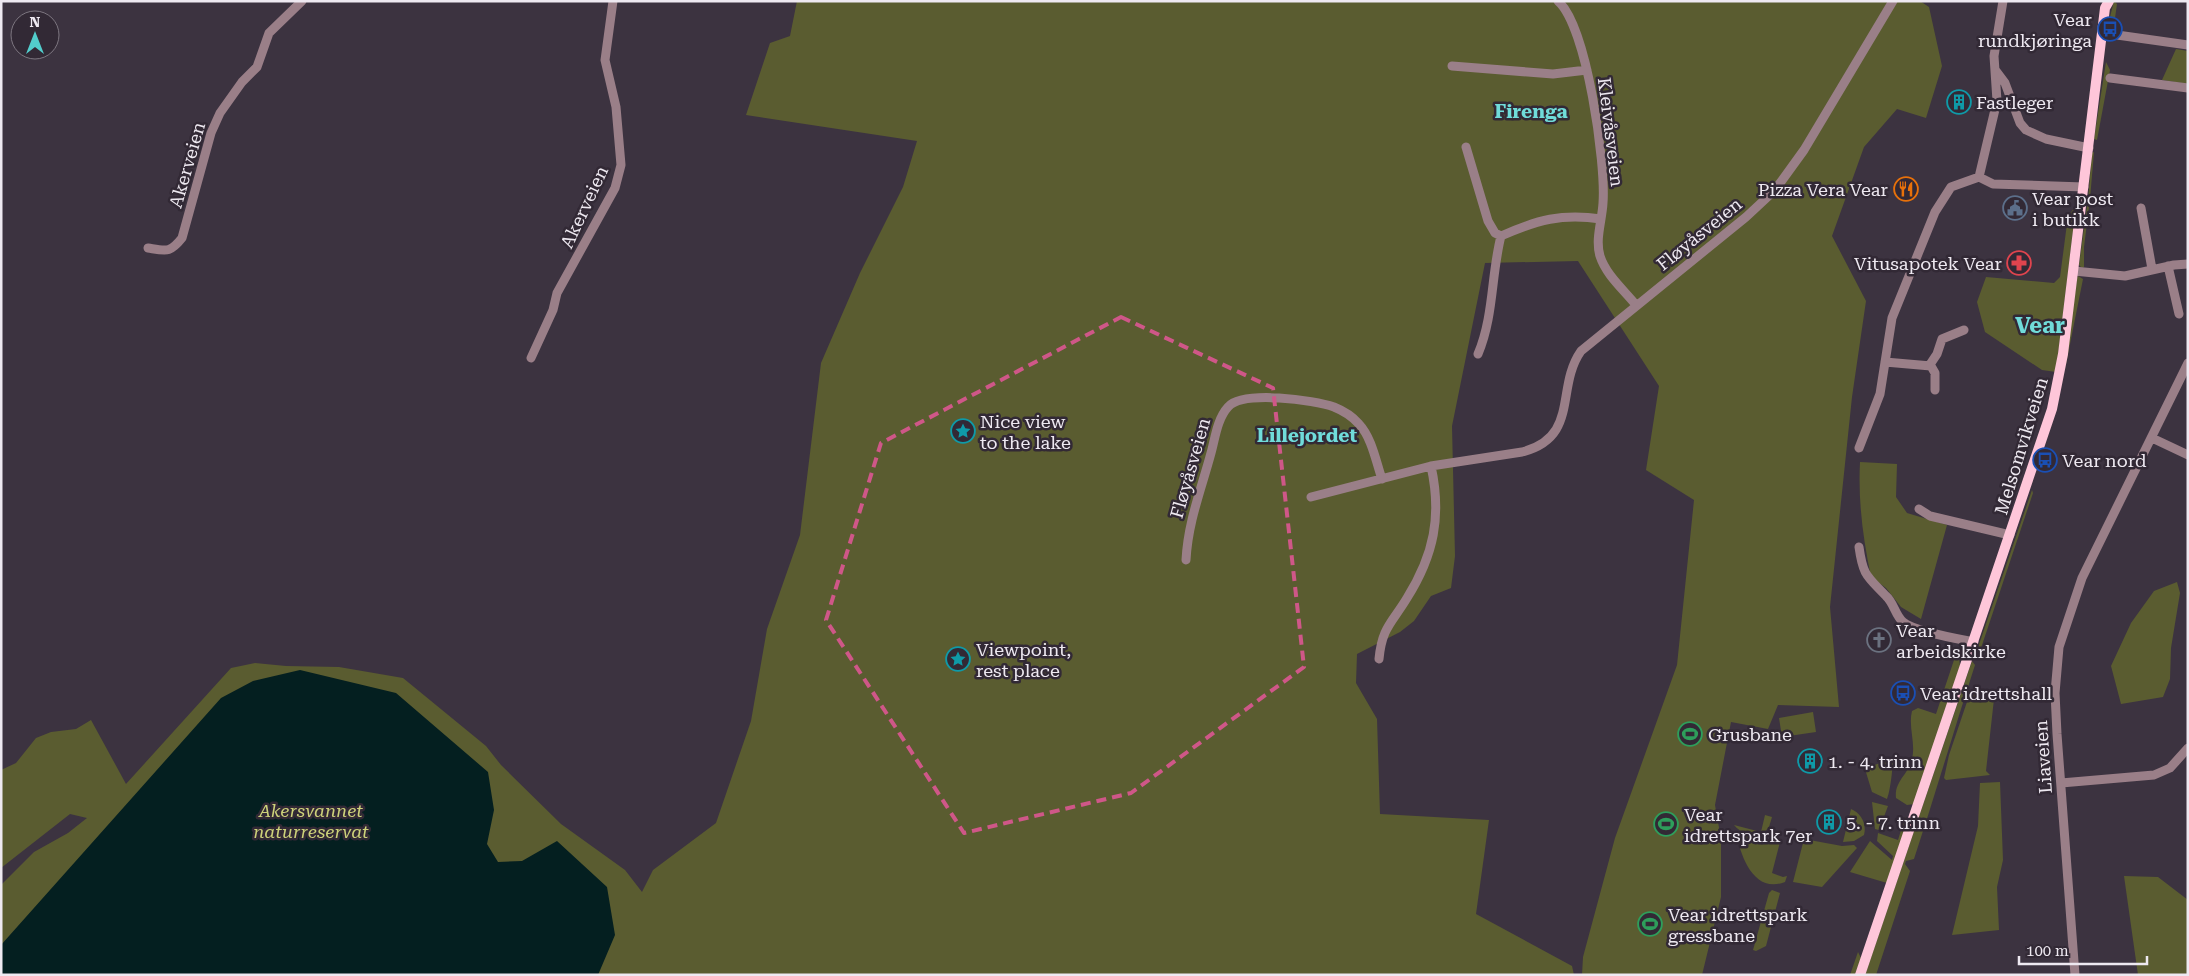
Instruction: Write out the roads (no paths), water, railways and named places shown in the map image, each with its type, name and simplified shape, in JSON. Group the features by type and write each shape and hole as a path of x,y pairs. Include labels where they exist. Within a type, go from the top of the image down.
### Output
{"main road":[{"name":"Melsomvikveien","path":"1860,975 2052,409 2063,354 2106,4"}],"street":[{"name":"Akerveien","path":"148,248 169,250 174,248 182,238 211,133 220,113 242,82 258,67 269,33 302,1"},
{"name":"Akerveien","path":"530,358 553,310 557,293 614,188 621,165 616,107 605,60 613,1"},
{"name":"Kleivåsveien","path":"1558,1 1566,12 1586,70 1595,109 1603,195 1598,246 1603,263 1636,305"},
{"name":"Fløyåsveien","path":"1431,466 1532,450 1545,442 1556,430 1564,414 1568,381 1576,358 1591,341 1746,217 1775,190 1804,150 1893,1"},
{"path":"1979,177 1997,100 1994,56 2003,1"},
{"path":"2117,35 2188,45"},
{"name":"Kleivåsveien","path":"1452,66 1553,74 1586,70"},
{"path":"1994,70 2005,83 2020,123 2026,130 2046,139 2089,148"},
{"path":"2110,78 2188,88"},
{"path":"1466,147 1488,221 1495,233 1502,236 1543,220 1560,216 1600,220"},
{"path":"1859,448 1880,394 1892,318 1934,212 1951,187 1979,177 1993,184 2084,187"},
{"path":"2141,208 2152,269"},
{"path":"1478,354 1488,327 1497,255 1502,236"},
{"path":"2074,271 2125,276 2152,269 2188,264"},
{"path":"2168,266 2179,314"},
{"path":"1929,366 1937,354 1942,339 1964,330"},
{"path":"1885,362 1929,366 1934,369 1935,390"},
{"name":"Liaveien","path":"2075,975 2055,693 2056,662 2060,640 2082,578 2188,363"},
{"name":"Fløyåsveien","path":"1186,560 1191,516 1219,424 1226,408 1240,400 1271,399 1313,402 1328,405 1346,413 1367,434 1382,480"},
{"path":"2152,438 2188,455"},
{"path":"1310,497 1431,466 1438,506 1431,546 1416,584 1386,627 1381,640 1379,659"},
{"name":"Melsomvikveien","path":"1919,509 1930,516 2010,535"},
{"path":"1859,547 1864,572 1868,579 1889,599 1905,624 1927,632 1937,632 1974,642"},
{"path":"2061,783 2154,775 2170,768 2188,748"}],"place":[{"name":"Vear rundkjøringa","path":"2110,29"},
{"name":"Fastleger","path":"1959,102"},
{"name":"Pizza Vera Vear","path":"1906,189"},
{"name":"Vear post i butikk","path":"2015,208"},
{"name":"Vitusapotek Vear","path":"2019,263"},
{"name":"Nice view to the lake","path":"963,431"},
{"name":"Vear nord","path":"2045,460"},
{"name":"Vear arbeidskirke","path":"1879,640"},
{"name":"Viewpoint, rest place","path":"958,659"},
{"name":"Vear idrettshall","path":"1903,693"},
{"name":"Grusbane","path":"1690,734"},
{"name":"1. - 4. trinn","path":"1810,761"},
{"name":"5. - 7. trinn","path":"1829,822"},
{"name":"Vear idrettspark 7er","path":"1666,824"},
{"name":"Vear idrettspark gressbane","path":"1650,924"}],"district":[{"name":"Firenga","path":"1531,111"},
{"name":"Vear","path":"2040,325"},
{"name":"Lillejordet","path":"1307,435"}],"park label":[{"name":"Akersvannet naturreservat","path":"311,820"}]}
